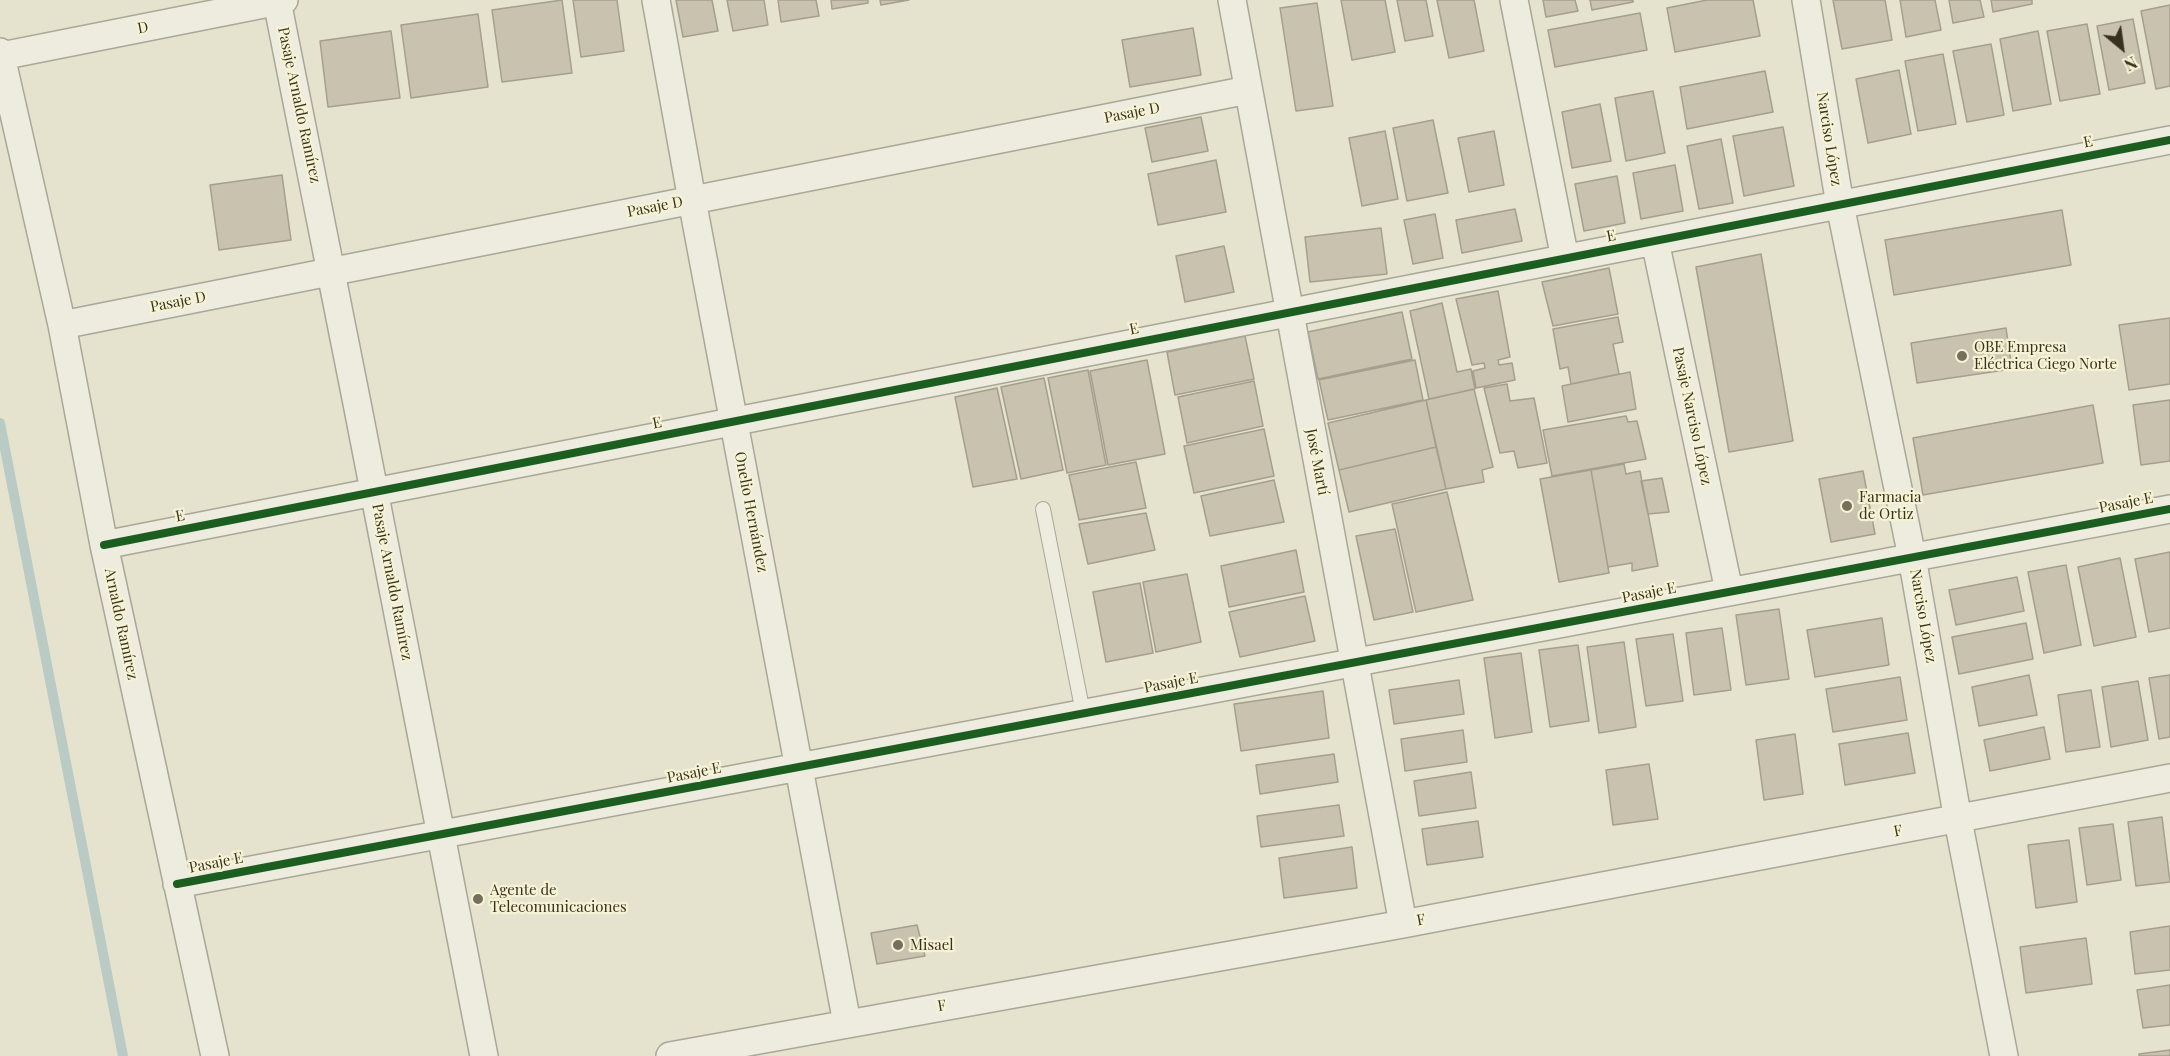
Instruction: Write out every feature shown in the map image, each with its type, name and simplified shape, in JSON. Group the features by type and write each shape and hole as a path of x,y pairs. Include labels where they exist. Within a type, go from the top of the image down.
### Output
{"street":[{"name":"Onelio Hernández","path":"656,0 848,1023"},
{"name":"José Martí","path":"1232,0 1403,924"},
{"path":"1514,0 1565,259"},
{"name":"Narciso López","path":"1806,0 1840,205 1912,557 1958,820 2004,1056"},
{"name":"D","path":"0,54 281,1"},
{"name":"Pasaje Arnaldo Ramírez","path":"281,1 484,1056"},
{"name":"Arnaldo Ramírez","path":"0,54 62,325 104,545 215,1056"},
{"name":"Pasaje D","path":"62,325 1248,90"},
{"name":"E","path":"104,545 2170,140"},
{"name":"Pasaje Narciso López","path":"1655,241 1729,591"},
{"name":"Pasaje E","path":"177,884 2170,509"},
{"name":"F","path":"670,1056 1403,924 2170,778"}],"lane":[{"path":"1042,509 1083,713"}],"building":[{"path":"562,0 572,73 502,82 492,10"},
{"path":"573,0 617,0 624,51 581,57"},
{"path":"676,0 712,0 718,31 683,37"},
{"path":"727,0 764,0 768,25 733,31"},
{"path":"778,0 816,0 819,16 781,22"},
{"path":"831,0 868,0 868,3 832,9"},
{"path":"880,0 909,0 881,5"},
{"path":"1341,0 1385,0 1395,52 1352,60"},
{"path":"1397,0 1426,0 1433,36 1405,41"},
{"path":"1437,0 1474,0 1484,51 1449,58"},
{"path":"1543,0 1575,0 1578,11 1546,17"},
{"path":"1590,0 1633,0 1633,2 1592,10"},
{"path":"1707,0 1753,0 1760,36 1675,52 1667,8"},
{"path":"1833,0 1885,0 1892,40 1842,49"},
{"path":"1900,0 1935,0 1941,30 1906,37"},
{"path":"1949,0 1980,0 1984,17 1953,23"},
{"path":"1991,0 2032,0 2032,4 1993,12"},
{"path":"1317,3 1333,106 1296,111 1280,8"},
{"path":"2170,5 2170,86 2156,89 2141,11"},
{"path":"1640,13 1647,50 1555,67 1548,30"},
{"path":"478,14 488,87 411,98 401,25"},
{"path":"2133,19 2145,83 2109,90 2097,26"},
{"path":"2087,24 2100,94 2060,101 2047,31"},
{"path":"1193,28 1201,75 1130,87 1122,40"},
{"path":"391,31 400,98 328,107 320,41"},
{"path":"2038,31 2051,104 2013,111 2000,39"},
{"path":"1991,44 2004,115 1967,122 1953,51"},
{"path":"1943,54 1956,124 1918,131 1905,61"},
{"path":"1899,70 1911,134 1868,143 1856,79"},
{"path":"1765,71 1773,112 1687,129 1680,87"},
{"path":"1653,91 1665,153 1626,161 1615,98"},
{"path":"1600,104 1611,161 1572,168 1562,112"},
{"path":"1201,117 1208,151 1152,162 1145,128"},
{"path":"1433,120 1448,193 1407,201 1393,128"},
{"path":"1783,127 1794,186 1744,196 1733,136"},
{"path":"1385,131 1398,199 1362,206 1349,138"},
{"path":"1494,131 1504,185 1469,192 1458,138"},
{"path":"1721,139 1733,203 1699,209 1687,146"},
{"path":"1216,160 1226,212 1158,225 1148,174"},
{"path":"1675,165 1683,211 1641,219 1633,173"},
{"path":"282,175 291,240 219,250 210,185"},
{"path":"1617,176 1625,223 1584,231 1575,184"},
{"path":"1515,209 1522,241 1462,253 1456,220"},
{"path":"2062,210 2071,265 1894,295 1885,240"},
{"path":"1435,214 1443,258 1413,264 1404,220"},
{"path":"1381,228 1387,274 1310,282 1305,237"},
{"path":"1224,246 1234,292 1185,302 1176,256"},
{"path":"1761,254 1793,441 1729,452 1696,267"},
{"path":"1609,268 1618,314 1553,326 1542,282"},
{"path":"1498,291 1510,357 1498,360 1499,365 1512,363 1515,380 1476,388 1473,371 1485,368 1484,363 1472,365 1456,299"},
{"path":"1442,303 1457,372 1471,369 1475,389 1429,399 1410,311"},
{"path":"1402,312 1412,359 1318,379 1308,332"},
{"path":"1618,317 1623,342 1613,344 1619,374 1571,384 1568,367 1560,369 1553,329"},
{"path":"2170,318 2170,384 2129,390 2119,325"},
{"name":"OBE Empresa Eléctrica Ciego Norte","path":"2006,328 2012,369 1917,383 1911,343"},
{"path":"1245,336 1254,379 1175,395 1167,352"},
{"path":"1147,360 1165,454 1108,465 1090,371"},
{"path":"1415,360 1423,400 1328,420 1319,380"},
{"path":"1088,370 1106,465 1067,473 1048,378"},
{"path":"1630,372 1636,409 1568,422 1562,386"},
{"path":"1044,378 1063,470 1021,479 1001,387"},
{"path":"1254,381 1263,426 1187,443 1178,397"},
{"path":"1507,384 1510,401 1534,398 1547,463 1518,468 1514,451 1500,453 1484,388"},
{"path":"997,388 1017,479 973,487 955,397"},
{"path":"1474,389 1493,467 1482,470 1484,482 1446,489 1426,400"},
{"path":"1426,400 1436,447 1339,470 1328,423"},
{"path":"2170,400 2170,461 2141,465 2133,405"},
{"path":"2093,405 2103,463 1923,495 1913,438"},
{"path":"1626,416 1628,422 1637,421 1646,459 1552,476 1543,430"},
{"path":"1264,429 1274,476 1194,493 1184,446"},
{"path":"1436,447 1446,489 1349,512 1339,470"},
{"path":"1136,462 1146,508 1079,520 1069,475"},
{"path":"1624,464 1626,474 1640,471 1658,566 1632,571 1632,563 1608,567 1591,470"},
{"path":"1591,470 1609,573 1559,582 1540,479"},
{"name":"Farmacia de Ortiz","path":"1863,471 1875,534 1831,542 1819,479"},
{"path":"1662,478 1669,512 1648,514 1641,481"},
{"path":"1274,480 1284,522 1210,536 1201,496"},
{"path":"1447,492 1473,600 1416,612 1392,504"},
{"path":"1146,513 1155,550 1088,564 1079,524"},
{"path":"1395,529 1413,612 1374,620 1356,536"},
{"path":"1296,550 1304,592 1229,607 1221,566"},
{"path":"2170,552 2170,628 2149,632 2135,559"},
{"path":"2120,558 2136,637 2094,646 2078,567"},
{"path":"2066,565 2081,645 2044,653 2028,572"},
{"path":"1187,574 1201,642 1156,652 1143,582"},
{"path":"2017,577 2024,611 1956,625 1949,590"},
{"path":"1140,583 1153,653 1106,662 1093,592"},
{"path":"1305,596 1315,641 1240,657 1229,612"},
{"path":"1779,609 1789,679 1746,685 1736,615"},
{"path":"1882,618 1889,665 1815,677 1807,630"},
{"path":"2026,623 2033,659 1959,674 1952,637"},
{"path":"1722,628 1731,690 1694,695 1686,633"},
{"path":"1673,634 1683,701 1646,706 1636,639"},
{"path":"1624,642 1636,727 1599,733 1587,647"},
{"path":"1578,645 1589,721 1550,727 1539,650"},
{"path":"1521,653 1532,732 1495,738 1484,658"},
{"path":"2029,675 2037,715 1979,726 1972,687"},
{"path":"2170,675 2170,737 2159,739 2149,678"},
{"path":"1900,677 1907,720 1833,732 1826,689"},
{"path":"1459,680 1464,714 1394,724 1389,690"},
{"path":"2138,681 2148,740 2111,747 2102,687"},
{"path":"2091,690 2100,747 2066,752 2058,695"},
{"path":"1323,691 1329,738 1241,751 1234,704"},
{"path":"2044,727 2050,759 1990,771 1984,740"},
{"path":"1463,730 1467,762 1405,771 1401,739"},
{"path":"1908,733 1915,773 1845,785 1839,744"},
{"path":"1795,734 1803,794 1764,800 1756,740"},
{"path":"1334,754 1338,782 1260,794 1256,765"},
{"path":"1649,764 1658,819 1613,825 1606,770"},
{"path":"1471,772 1476,808 1419,816 1414,781"},
{"path":"1339,805 1344,836 1261,847 1257,816"},
{"path":"2162,817 2170,882 2136,886 2128,822"},
{"path":"1478,821 1483,857 1427,865 1422,829"},
{"path":"2113,824 2121,880 2087,885 2079,828"},
{"path":"2069,840 2077,902 2036,908 2028,845"},
{"path":"1352,847 1357,888 1284,898 1279,858"},
{"name":"Misael","path":"917,925 925,956 877,964 871,933"},
{"path":"2170,926 2170,970 2135,974 2130,932"},
{"path":"2086,938 2092,984 2026,993 2020,947"},
{"path":"2170,985 2170,1025 2143,1028 2137,990"},
{"path":"2170,1050 2170,1056 2139,1056 2139,1054"}],"waterway":[{"path":"0,423 123,1056"}],"cycle path":[{"path":"104,545 2170,140"},
{"path":"177,884 2170,509"}],"place":[{"name":"OBE Empresa Eléctrica Ciego Norte","path":"1962,356"},
{"name":"Farmacia de Ortiz","path":"1847,506"},
{"name":"Agente de Telecomunicaciones","path":"478,899"},
{"name":"Misael","path":"898,945"}]}
